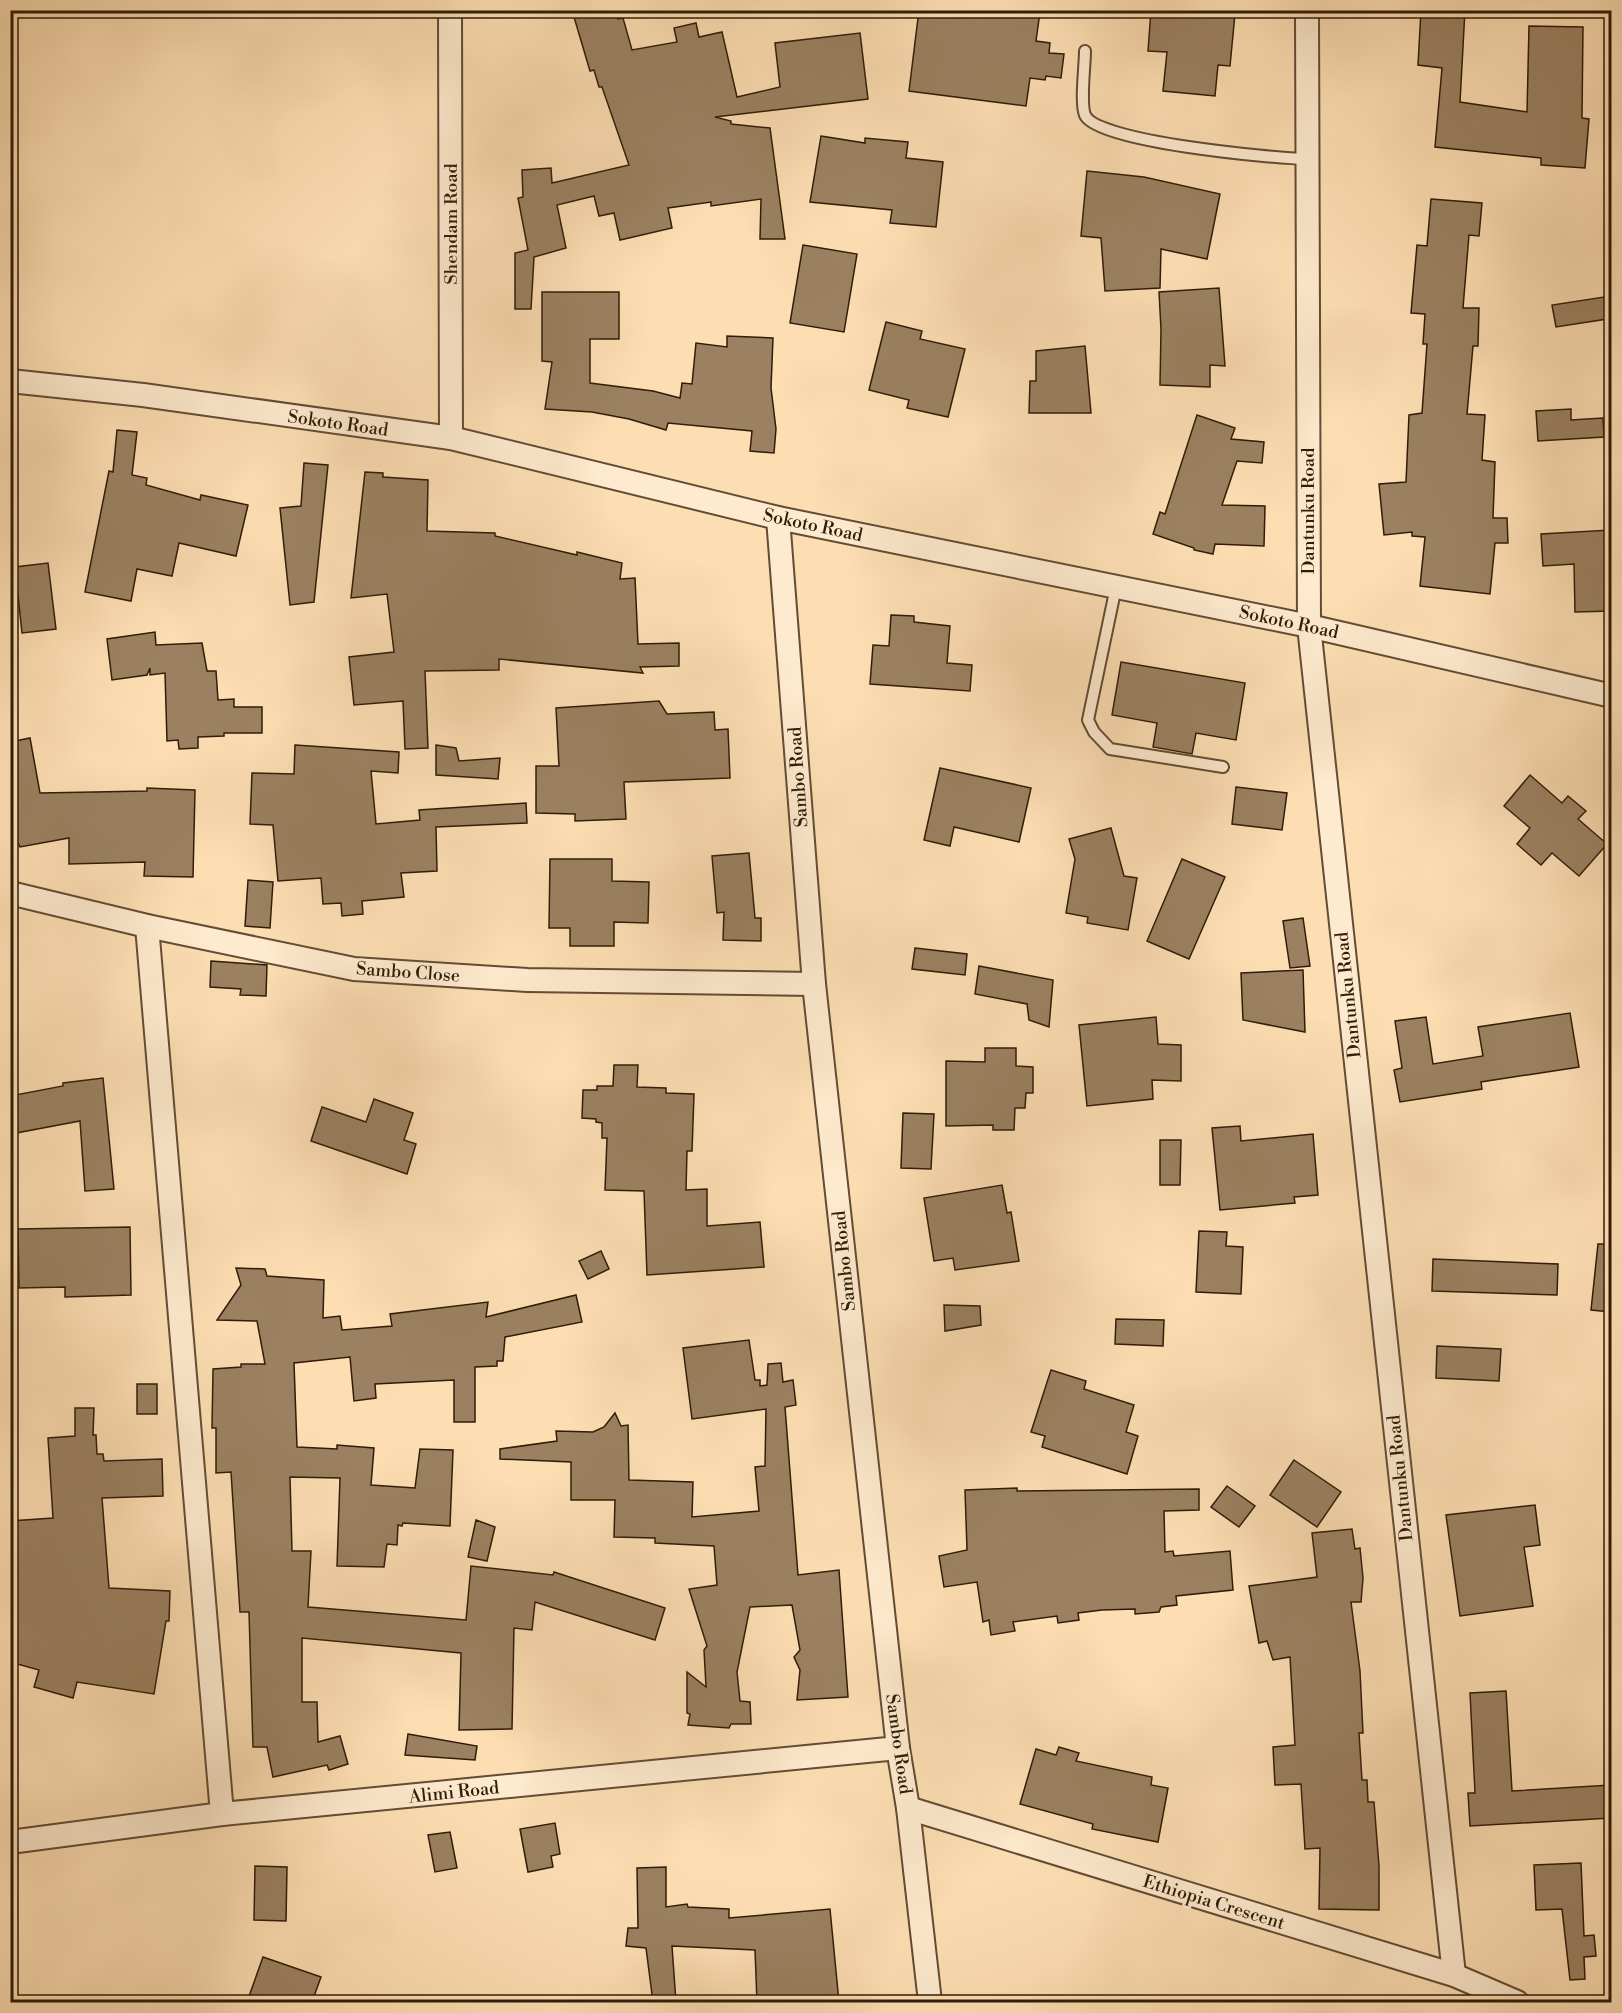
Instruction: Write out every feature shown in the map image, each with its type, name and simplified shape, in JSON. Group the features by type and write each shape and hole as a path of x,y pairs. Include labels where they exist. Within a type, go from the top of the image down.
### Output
{"street":[{"name":"Shendam Road","path":"450,10 451,438"},
{"name":"Dantunku Road","path":"1307,10 1309,626 1454,1975"},
{"name":"Sokoto Road","path":"10,381 143,395 451,438 778,518 1309,626 1611,696"},
{"name":"Sambo Road","path":"778,518 814,984 898,1748 908,1808 930,2002"},
{"name":"Sambo Close","path":"10,893 147,926 354,969 527,980 814,984"},
{"path":"147,926 222,1814"},
{"name":"Alimi Road","path":"10,1842 222,1814 898,1748"},
{"name":"Ethiopia Crescent","path":"908,1808 1454,1975 1517,2002"}],"lane":[{"path":"1085,51 1084,114 1092,125 1115,133 1244,155 1306,159"},
{"path":"1116,587 1088,720 1094,732 1110,748 1223,767"}],"building":[{"path":"600,10 615,10 618,19 623,18 632,50 677,42 674,28 696,23 699,37 722,32 737,97 780,87 775,43 860,33 868,99 715,117 731,121 731,124 770,128 785,239 760,239 761,199 711,206 711,202 668,208 672,228 620,240 614,213 599,216 594,196 557,205 566,248 534,257 531,309 515,309 515,253 528,250 518,198 523,197 522,170 551,168 552,183 629,165 602,87 599,87 594,70 590,71 574,17"},
{"path":"919,10 1040,12 1036,41 1050,43 1049,53 1064,54 1061,78 1046,76 1045,80 1030,78 1026,106 909,91"},
{"path":"1151,10 1235,14 1230,66 1218,65 1215,96 1163,91 1167,52 1148,51"},
{"path":"1421,10 1465,10 1460,102 1527,112 1529,26 1583,27 1582,118 1589,119 1585,168 1541,165 1541,158 1435,147 1442,68 1418,65"},
{"path":"821,136 865,143 865,138 908,142 906,158 943,162 936,227 890,223 892,210 810,202"},
{"path":"1087,171 1144,177 1220,194 1207,259 1161,249 1160,288 1105,291 1101,238 1081,236"},
{"path":"1431,199 1482,203 1479,236 1469,235 1463,308 1479,308 1478,346 1473,346 1467,414 1485,415 1482,460 1495,462 1493,518 1507,518 1508,543 1495,543 1490,594 1420,586 1425,537 1412,536 1412,532 1384,535 1379,484 1406,482 1409,415 1422,413 1427,344 1423,344 1425,314 1411,313 1417,245 1427,246"},
{"path":"803,245 857,254 844,332 790,323"},
{"path":"1219,288 1225,366 1210,365 1210,387 1160,385 1159,292"},
{"path":"542,292 619,292 619,339 590,339 590,383 653,391 680,398 682,383 692,384 696,343 727,347 727,336 773,338 771,388 776,429 774,453 750,451 752,431 668,423 666,430 629,419 592,412 545,409 552,362 542,361"},
{"path":"1604,297 1607,319 1556,327 1552,305"},
{"path":"886,322 922,331 920,339 965,349 948,417 907,408 909,400 869,390"},
{"path":"1085,346 1091,413 1029,413 1030,381 1036,381 1036,351"},
{"path":"1571,409 1571,420 1603,418 1604,437 1538,441 1536,411"},
{"path":"1197,415 1235,428 1231,439 1264,442 1262,463 1237,461 1222,505 1265,506 1264,546 1215,544 1213,554 1194,550 1194,548 1153,534 1160,512 1165,514"},
{"path":"117,430 137,432 132,475 147,478 146,485 200,500 201,495 248,505 236,556 179,543 172,576 137,569 131,601 85,592 109,471 113,472"},
{"path":"304,463 328,465 314,602 290,605 280,508 301,506"},
{"path":"365,472 383,473 383,477 428,480 427,531 495,533 495,536 622,563 620,579 635,578 638,644 679,643 679,666 640,667 643,673 499,659 499,670 425,671 428,748 405,749 403,701 354,705 349,657 394,652 387,594 351,598"},
{"path":"1611,530 1611,611 1575,612 1574,564 1543,566 1541,534"},
{"path":"48,563 56,629 22,633 15,567"},
{"path":"891,615 914,616 914,622 950,626 947,663 972,665 970,691 870,684 873,645 889,646"},
{"path":"155,632 156,645 202,643 207,671 216,671 218,700 234,699 234,707 262,707 262,733 224,733 224,736 198,737 198,748 179,749 178,740 167,741 165,673 150,675 150,668 147,675 112,680 107,639"},
{"path":"1121,662 1245,683 1236,740 1196,733 1192,754 1153,747 1157,723 1112,715"},
{"path":"659,701 667,714 714,712 715,730 728,729 730,778 624,782 626,819 575,821 575,814 536,813 536,766 559,766 556,708"},
{"path":"30,738 40,793 147,791 147,788 195,790 193,877 144,876 145,862 69,864 69,838 20,847 15,836 10,837 10,742"},
{"path":"295,745 399,752 398,773 371,771 376,824 420,820 419,810 526,803 527,823 436,827 437,871 401,873 404,897 362,901 363,914 342,916 341,903 323,904 321,878 278,881 273,825 250,824 252,773 294,774"},
{"path":"436,745 456,748 459,761 500,758 498,779 436,775"},
{"path":"940,768 1031,788 1019,842 954,827 950,846 924,840"},
{"path":"1530,775 1562,803 1568,796 1586,811 1578,819 1607,844 1579,876 1552,853 1541,865 1517,844 1530,828 1504,806"},
{"path":"1236,787 1287,793 1282,830 1232,824"},
{"path":"1111,828 1124,876 1137,878 1128,930 1087,923 1088,917 1066,913 1075,859 1069,839"},
{"path":"749,853 755,918 761,918 761,941 723,940 724,912 717,913 712,856"},
{"path":"550,859 612,859 612,881 649,882 648,923 614,922 614,946 570,946 570,928 549,928"},
{"path":"1182,859 1225,877 1189,959 1147,941"},
{"path":"248,880 273,882 270,928 245,926"},
{"path":"1303,918 1310,966 1290,968 1283,921"},
{"path":"915,948 967,954 965,975 912,969"},
{"path":"211,961 267,965 266,996 240,995 241,989 210,987"},
{"path":"979,966 1053,980 1049,1027 1029,1020 1027,1004 975,994"},
{"path":"1303,970 1305,1032 1243,1020 1241,973"},
{"path":"1570,1013 1579,1067 1481,1082 1482,1089 1400,1102 1394,1070 1402,1068 1395,1021 1426,1017 1433,1064 1483,1056 1478,1027"},
{"path":"1156,1017 1158,1044 1181,1045 1181,1081 1152,1080 1153,1099 1087,1106 1079,1025"},
{"path":"985,1048 1016,1048 1016,1066 1033,1067 1033,1093 1026,1093 1025,1108 1015,1108 1014,1130 993,1130 993,1125 946,1126 946,1061 985,1062"},
{"path":"614,1065 638,1065 637,1087 666,1088 666,1093 694,1094 692,1151 687,1151 686,1190 707,1189 707,1226 760,1222 764,1267 647,1275 644,1191 605,1190 607,1138 602,1138 602,1123 596,1122 596,1119 582,1118 583,1090 597,1090 597,1086 613,1086"},
{"path":"103,1078 114,1189 85,1191 80,1121 16,1133 10,1096 63,1086 63,1083"},
{"path":"374,1099 413,1113 404,1140 416,1144 407,1174 311,1141 322,1107 366,1122"},
{"path":"903,1113 934,1114 931,1169 901,1168"},
{"path":"1240,1126 1241,1141 1313,1134 1318,1195 1294,1197 1295,1203 1220,1210 1212,1128"},
{"path":"1160,1140 1181,1140 1180,1185 1160,1185"},
{"path":"1002,1185 1007,1213 1011,1212 1019,1261 955,1270 953,1258 934,1261 924,1198"},
{"path":"130,1227 131,1295 65,1297 65,1287 19,1288 18,1229"},
{"path":"1199,1231 1227,1232 1226,1246 1243,1247 1241,1294 1196,1292"},
{"path":"1598,1244 1611,1244 1611,1312 1591,1310"},
{"path":"601,1251 609,1269 588,1279 579,1261"},
{"path":"1433,1259 1558,1264 1557,1295 1432,1291"},
{"path":"236,1268 265,1269 267,1276 324,1280 323,1318 340,1316 342,1330 392,1326 390,1314 488,1302 486,1317 576,1295 582,1322 505,1337 503,1361 497,1361 497,1366 475,1367 475,1422 454,1422 454,1380 375,1384 376,1398 354,1401 350,1357 294,1363 297,1447 337,1449 337,1445 374,1448 371,1485 415,1488 420,1449 453,1450 450,1526 403,1523 402,1526 398,1525 397,1545 387,1544 384,1567 337,1566 340,1478 290,1477 292,1551 311,1551 308,1607 466,1620 471,1566 553,1575 554,1572 665,1608 655,1640 535,1602 532,1630 514,1628 512,1729 459,1730 461,1653 302,1638 302,1702 317,1702 318,1742 340,1736 348,1764 329,1770 327,1765 273,1777 267,1747 253,1747 249,1612 240,1612 231,1472 216,1473 216,1428 212,1428 213,1369 241,1367 241,1364 265,1364 257,1321 217,1320 241,1285"},
{"path":"944,1305 980,1306 981,1325 945,1331"},
{"path":"1116,1319 1164,1320 1163,1346 1115,1344"},
{"path":"749,1340 755,1380 760,1380 760,1386 767,1385 768,1364 781,1363 783,1382 793,1380 796,1405 785,1407 798,1575 839,1570 848,1697 797,1700 800,1670 794,1657 800,1650 792,1605 750,1607 737,1672 740,1701 750,1702 751,1724 731,1724 729,1728 688,1725 690,1714 687,1713 687,1672 706,1687 704,1650 707,1646 689,1589 717,1585 714,1546 655,1543 655,1538 614,1537 615,1500 571,1500 571,1462 500,1459 500,1449 557,1441 556,1431 593,1432 604,1427 615,1413 621,1426 628,1425 629,1480 693,1482 692,1517 759,1511 755,1467 765,1466 766,1409 692,1419 683,1348"},
{"path":"1437,1346 1501,1349 1499,1381 1436,1378"},
{"path":"1051,1370 1086,1381 1084,1389 1134,1405 1126,1432 1138,1436 1127,1474 1042,1447 1045,1436 1031,1432"},
{"path":"137,1384 157,1384 157,1414 137,1414"},
{"path":"75,1408 94,1408 93,1435 96,1435 97,1454 103,1454 104,1461 162,1459 163,1496 102,1498 109,1588 170,1591 169,1621 166,1621 154,1694 77,1682 73,1698 34,1687 39,1670 10,1662 10,1521 53,1518 48,1438 75,1436"},
{"path":"1294,1460 1341,1492 1317,1527 1270,1495"},
{"path":"1227,1486 1255,1506 1239,1527 1211,1507"},
{"path":"1017,1488 1017,1491 1199,1489 1199,1510 1164,1511 1165,1552 1173,1551 1174,1556 1230,1551 1233,1590 1176,1596 1177,1605 1161,1607 1159,1612 1135,1614 1135,1609 1102,1610 1078,1613 1079,1620 1058,1623 1057,1616 1013,1622 1015,1631 991,1635 989,1620 983,1622 977,1582 944,1587 939,1556 967,1550 965,1490"},
{"path":"1535,1505 1540,1545 1524,1547 1533,1606 1460,1616 1446,1515"},
{"path":"476,1520 495,1527 487,1561 468,1557"},
{"path":"1352,1529 1355,1549 1360,1548 1363,1578 1361,1602 1351,1602 1360,1671 1363,1733 1359,1733 1362,1780 1367,1780 1368,1802 1374,1802 1379,1866 1379,1910 1319,1909 1320,1848 1305,1849 1301,1784 1275,1785 1273,1747 1295,1745 1290,1657 1273,1660 1267,1641 1259,1643 1249,1586 1317,1577 1312,1533"},
{"path":"1506,1691 1512,1791 1611,1785 1611,1818 1470,1826 1468,1793 1475,1793 1470,1693"},
{"path":"408,1734 477,1746 475,1760 405,1755"},
{"path":"1059,1747 1079,1753 1076,1761 1152,1777 1151,1785 1168,1788 1158,1842 1092,1829 1093,1824 1020,1804 1036,1749 1056,1755"},
{"path":"555,1823 560,1854 551,1856 553,1867 528,1872 520,1829"},
{"path":"450,1832 457,1868 435,1872 428,1835"},
{"path":"1581,1863 1584,1936 1594,1935 1596,1956 1584,1957 1585,1979 1570,1980 1562,1909 1536,1910 1534,1865"},
{"path":"255,1866 287,1867 286,1921 254,1920"},
{"path":"666,1867 666,1907 687,1904 688,1907 729,1909 729,1918 830,1909 839,2002 757,2002 755,1950 672,1946 676,2002 653,2002 646,1948 626,1946 628,1928 638,1928 637,1868"},
{"path":"263,1957 321,1977 312,2002 247,2002"}]}
